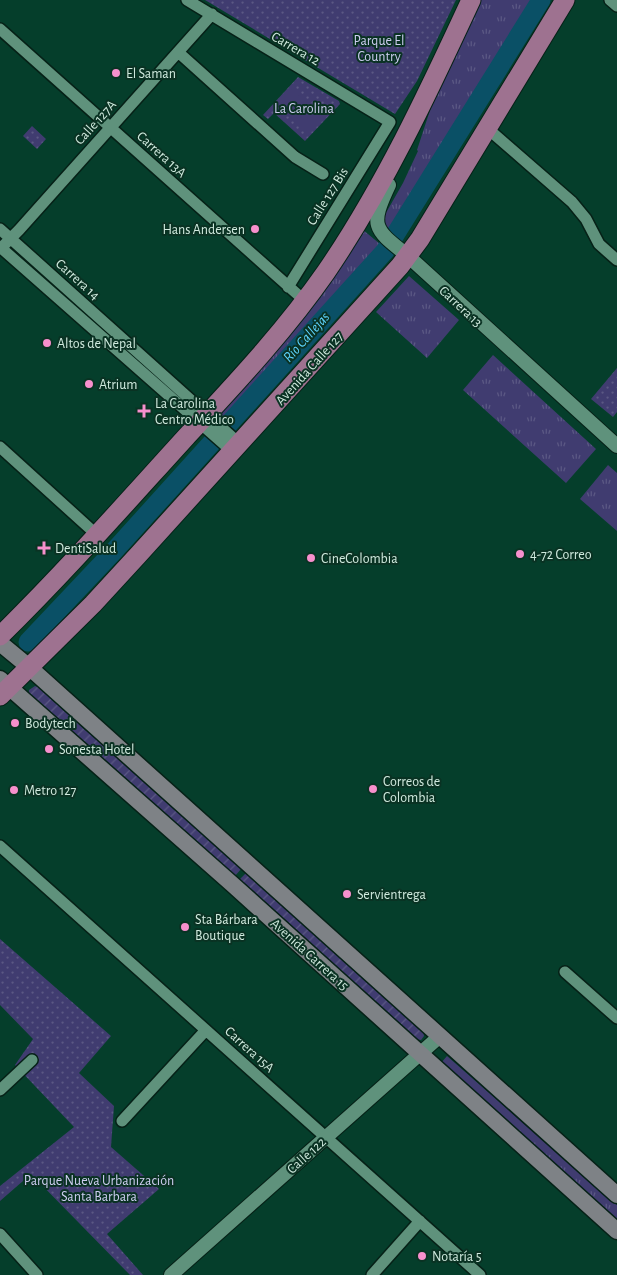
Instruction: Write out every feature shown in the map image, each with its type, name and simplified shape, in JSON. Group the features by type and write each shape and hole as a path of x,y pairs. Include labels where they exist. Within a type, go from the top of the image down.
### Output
{"main road":[{"path":"0,636 206,422 305,301 359,221 406,138 471,0"},
{"name":"Avenida Calle 127","path":"3,687 29,667 92,604 231,444 405,254 487,128 564,0"},
{"name":"Avenida Carrera 15","path":"0,643 617,1195"},
{"name":"Avenida Carrera 15","path":"3,687 421,1053 617,1231"}],"street":[{"name":"Carrera 12","path":"188,0 390,122"},
{"path":"610,0 617,6"},
{"name":"Calle 127A","path":"0,248 212,14"},
{"name":"Carrera 13A","path":"0,29 305,301"},
{"path":"178,52 296,157 322,174"},
{"name":"Calle 127 Bis","path":"288,287 390,122"},
{"path":"487,128 572,202 586,219 599,244 617,260"},
{"name":"Carrera 13","path":"406,138 400,162 379,207 377,225 380,232 617,446"},
{"name":"Carrera 14","path":"0,229 136,351 206,422"},
{"name":"Carrera 14","path":"0,248 127,361 206,422 231,444"},
{"path":"127,361 136,351"},
{"path":"0,447 97,535"},
{"path":"0,862 4,849"},
{"name":"Carrera 15A","path":"4,849 480,1275"},
{"path":"565,972 617,1018"},
{"path":"122,1121 206,1030"},
{"name":"Calle 122","path":"172,1275 440,1036"},
{"path":"0,1090 32,1060"},
{"path":"372,1275 420,1221"},
{"path":"0,1234 37,1275"}],"green space":[{"name":"Parque El Country","path":"205,0 456,0 417,81 395,114"},
{"path":"479,0 531,0 409,204 390,232 384,228 383,218 403,183 418,151 434,98"},
{"name":"La Carolina","path":"298,77 339,101 340,104 305,141 274,113 268,119 263,115"},
{"path":"292,89 323,116 308,133 278,106"},
{"path":"32,126 46,139 37,149 23,136"},
{"path":"362,229 380,244 222,419 221,413"},
{"path":"409,276 459,320 427,358 376,312"},
{"path":"493,355 596,449 566,483 463,390"},
{"path":"617,368 617,412 613,417 591,399"},
{"path":"608,465 617,473 617,531 580,499"},
{"path":"35,686 242,868 234,877 29,694 29,690"},
{"path":"247,872 423,1031 424,1036 421,1040 414,1039 238,881"},
{"name":"Parque Nueva Urbanización Santa Barbara","path":"0,939 111,1036 79,1073 114,1106 111,1147 159,1189 107,1234 143,1275 130,1275 31,1174 0,1201 0,1186 74,1127 15,1065 33,1039 0,1005"},
{"path":"447,1056 617,1205 617,1225 441,1063"}],"waterway":[{"name":"Río Callejas","path":"28,642 113,552 385,251 541,0"}],"place":[{"name":"El Saman","path":"116,73"},
{"name":"Hans Andersen","path":"255,229"},
{"name":"Altos de Nepal","path":"47,343"},
{"name":"Atrium","path":"89,384"},
{"name":"La Carolina Centro Médico","path":"144,411"},
{"name":"DentiSalud","path":"44,548"},
{"name":"4-72 Correo","path":"520,554"},
{"name":"CineColombia","path":"311,558"},
{"name":"Bodytech","path":"15,723"},
{"name":"Sonesta Hotel","path":"49,749"},
{"name":"Correos de Colombia","path":"373,789"},
{"name":"Metro 127","path":"14,790"},
{"name":"Servientrega","path":"347,894"},
{"name":"Sta Bárbara Boutique","path":"185,927"},
{"name":"Notaría 5","path":"422,1256"}]}
